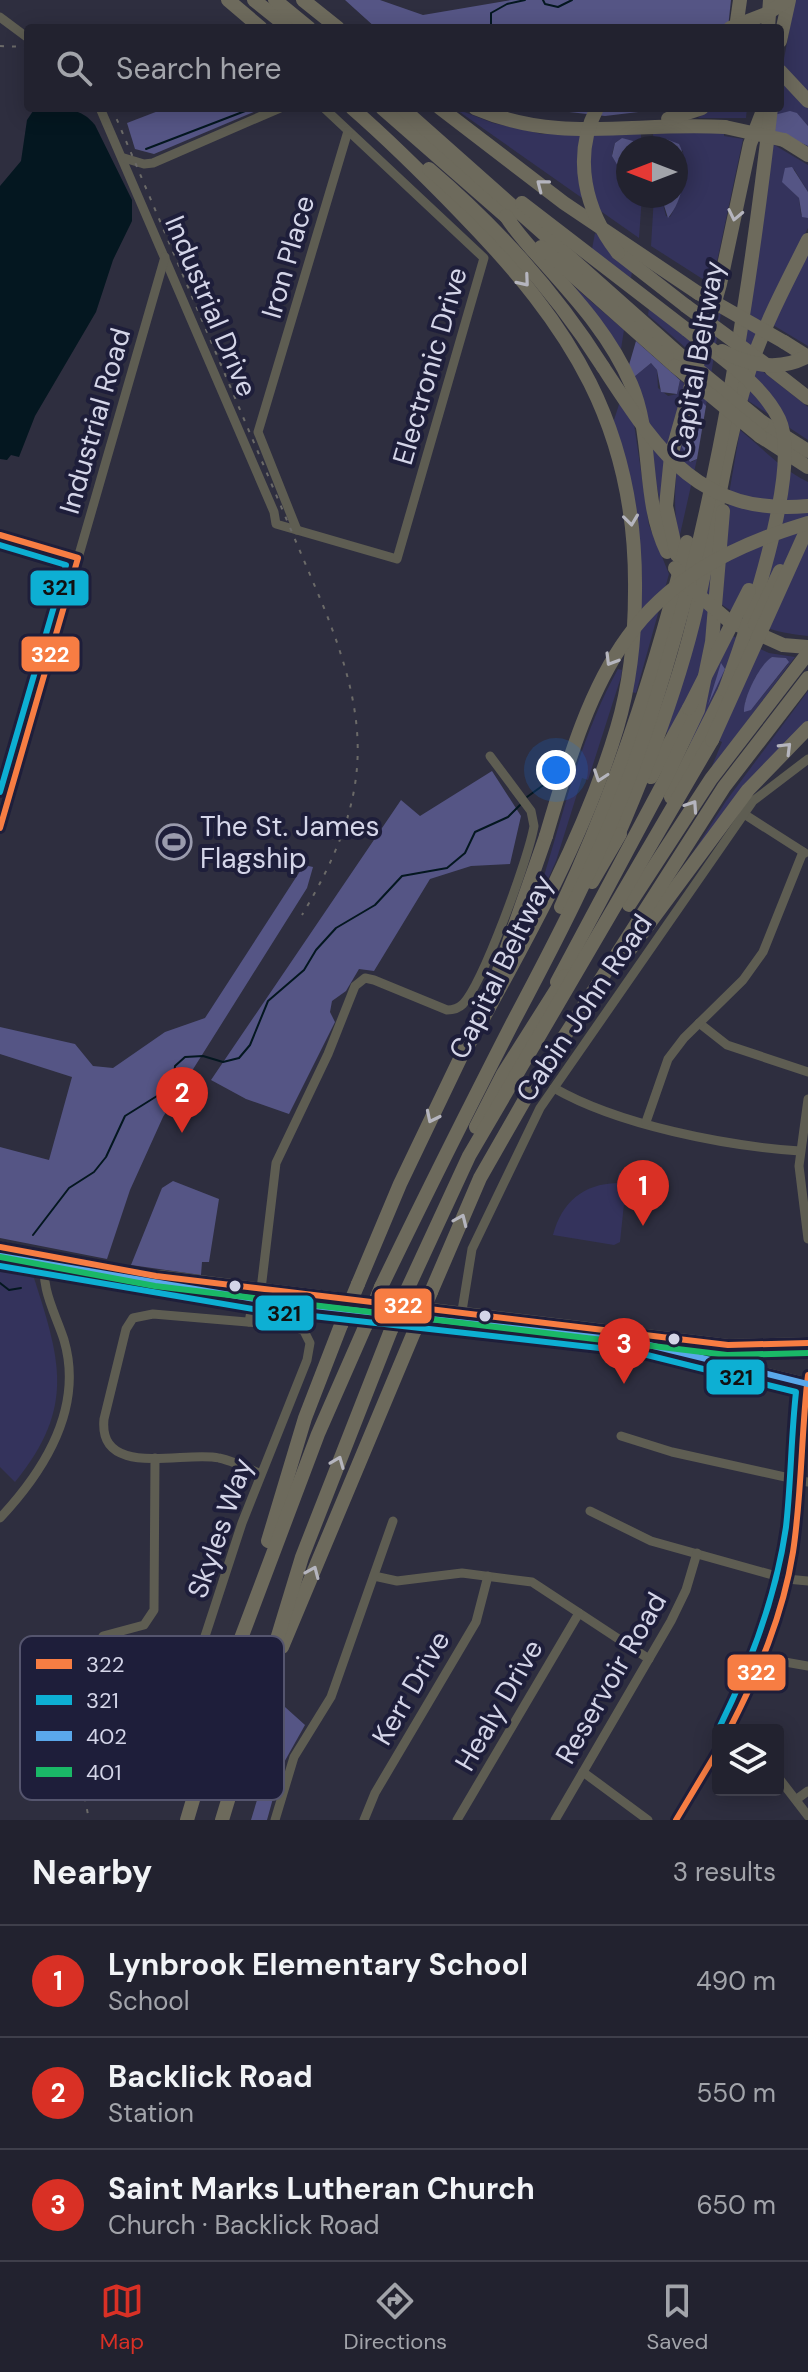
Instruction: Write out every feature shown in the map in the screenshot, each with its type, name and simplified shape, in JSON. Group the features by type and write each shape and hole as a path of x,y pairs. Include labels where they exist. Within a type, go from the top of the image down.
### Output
{"highway":[{"path":"228,0 256,24"},
{"path":"254,0 284,24"},
{"path":"275,0 304,24"},
{"path":"303,0 333,24"},
{"path":"737,24 740,0"},
{"path":"768,24 770,0"},
{"path":"740,24 766,14 788,0"},
{"path":"783,24 788,0"},
{"path":"323,16 340,24"},
{"path":"784,75 808,101"},
{"path":"241,1636 292,1456 341,1325 400,1184 465,1051 557,876 595,790 617,728 629,676 635,572 627,489 617,444 599,401 561,329 526,282 357,112"},
{"path":"387,112 506,216 808,467"},
{"path":"407,112 615,305"},
{"path":"445,112 662,270 808,356"},
{"path":"487,112 530,126 579,132 672,122 725,127 784,140 808,155"},
{"path":"498,112 530,121 565,125 623,126"},
{"path":"596,112 584,156 588,199 595,217 618,253 808,398"},
{"path":"672,122 693,112"},
{"path":"676,561 666,506 671,456 720,284 750,144 764,112"},
{"path":"381,1287 544,965 628,778 678,619 726,401 756,229 765,112"},
{"name":"Capital Beltway","path":"242,1636 318,1434 446,1134 522,987 589,844 648,687 701,487 765,112"},
{"path":"372,125 387,133 456,192 509,244 563,306 656,445 697,482 738,502 764,507 808,505 725,690"},
{"path":"442,143 687,330 752,385 779,419 786,442 786,470 750,616 708,737"},
{"path":"506,216 515,232 613,346 631,383 642,416 653,510 688,580 729,621 783,645 808,650 711,779 611,933 551,1006"},
{"path":"615,842 657,740 686,648 740,405 761,338 808,240"},
{"path":"687,330 734,357 756,365 783,365 808,356"},
{"path":"761,429 808,451"},
{"path":"551,1006 612,873 666,778 702,698 712,642 728,459"},
{"path":"465,1051 508,950 592,696 625,638 667,594 700,569 750,543 808,525"},
{"path":"277,1636 302,1557 437,1220 551,1006 708,737 808,525"},
{"path":"544,965 738,616 770,538"},
{"path":"284,1647 480,1178 552,1055 724,787 808,678"},
{"path":"552,1055 740,799 808,728"},
{"name":"Capital Beltway","path":"187,1820 193,1800"},
{"path":"222,1820 228,1800"}],"main road":[{"path":"0,1247 84,1268 257,1296 728,1345 808,1343"},
{"path":"0,1256 45,1260"},
{"path":"462,1316 650,1345 808,1381"}],"street":[{"path":"0,17 24,35"},
{"name":"Industrial Drive","path":"102,112 274,512 276,524 298,530"},
{"path":"124,158 144,164 158,161 271,112"},
{"name":"Electronic Drive","path":"298,530 397,559 484,258 328,112"},
{"name":"Iron Place","path":"298,530 258,432 348,131"},
{"name":"Industrial Road","path":"0,828 165,257"},
{"path":"157,287 168,281 177,283"},
{"path":"0,535 78,558"},
{"path":"261,1474 217,1457 125,1456 110,1444 103,1430 130,1322 137,1316 153,1314 253,1323 276,1163 355,986 365,978 447,1010 461,1007 495,940 534,826 527,806 490,756"},
{"name":"Cabin John Road","path":"462,1316 472,1249 534,1119 744,814 761,794 808,759"},
{"path":"646,1122 668,1059 743,980 763,952 805,853 744,814"},
{"path":"699,1023 727,1045 808,1072"},
{"path":"554,1088 594,1108 646,1122 736,1144 800,1151"},
{"path":"808,1099 800,1151 800,1191 808,1239"},
{"path":"0,1518 48,1459 67,1386 68,1357 47,1291 45,1260"},
{"name":"Skyles Way","path":"206,1636 261,1474 307,1360 310,1343 307,1334 299,1327 253,1323"},
{"path":"732,1724 762,1658 787,1579 803,1481 808,1381"},
{"path":"621,1436 672,1452 803,1481"},
{"name":"Skyles Way","path":"103,1636 144,1625 154,1610 155,1458"},
{"path":"590,1511 636,1535 787,1579 808,1581"},
{"path":"284,1790 294,1757 331,1697 393,1521"},
{"name":"Reservoir Road","path":"555,1820 680,1603 697,1553"},
{"path":"374,1576 397,1581 447,1573 537,1584 649,1659"},
{"name":"Kerr Drive","path":"364,1820 375,1793 476,1622 488,1576"},
{"name":"Healy Drive","path":"457,1820 579,1613"},
{"path":"762,1658 808,1666"},
{"path":"676,1820 712,1760"},
{"path":"583,1772 648,1820"},
{"path":"784,1784 808,1816"},
{"path":"797,1799 808,1791"},
{"path":"275,1820 281,1800"}],"shaded area":[{"path":"345,0 380,0 423,15 511,0 731,0 728,24 372,24"},
{"path":"795,0 808,0 808,126 797,113 774,115 774,112 784,112 784,59"},
{"path":"790,111 797,113 808,126 808,146 772,130 774,115"},
{"path":"32,112 78,112 90,119 132,200 132,221 113,260 96,312 35,416 19,457 11,455 7,460 0,459 0,186 21,161 27,120"},
{"path":"156,112 254,112 154,154 135,149 127,123"},
{"path":"460,112 542,134 641,134 616,136 612,154 616,161 616,208 641,208 639,238"},
{"path":"569,112 638,112 605,116"},
{"path":"705,112 747,112 746,118 698,118"},
{"path":"724,132 724,136 743,139 712,285 651,246 653,208 664,208 666,216 670,217 674,208 688,208 688,136 653,136 653,133"},
{"path":"616,142 616,163 612,156"},
{"path":"771,143 808,165 808,192 794,169 787,186 799,198 801,215 808,218 808,228 763,318 728,414"},
{"path":"792,167 808,192 808,218 802,217 799,198 782,182 785,168"},
{"path":"665,208 675,208 673,211 668,218"},
{"path":"595,233 634,260 631,278 592,249"},
{"path":"808,251 808,346 773,325"},
{"path":"571,284 624,330 621,349"},
{"path":"725,288 706,406 698,401 682,444 686,459 692,462 697,459 679,539 675,508 681,445"},
{"path":"649,308 697,345 694,355 648,315"},
{"path":"636,341 680,380 677,394 661,392 657,370 651,363 634,377 629,365"},
{"path":"651,363 657,370 658,388 668,396 677,394 680,380 686,385 667,446 660,502 634,377"},
{"path":"756,366 808,407 808,440 747,400"},
{"path":"624,389 634,424 649,525 669,574 636,693 631,692 642,583 638,524 613,423"},
{"path":"700,400 706,406 697,459 690,462 682,447"},
{"path":"740,430 780,464 808,482 808,636 762,626 721,604 730,488"},
{"path":"716,556 701,681 668,733 664,731"},
{"path":"718,629 769,653 795,657 710,771 722,742 699,732 692,745 689,743","holes":["772,657 786,658 788,664 751,710 745,702"]},
{"path":"772,657 786,658 789,662 751,710 744,712 753,682"},
{"path":"721,663 725,669 708,705"},
{"path":"618,669 622,670 621,677 588,780 582,778 556,861 542,893 539,892 582,751"},
{"path":"808,691 808,721 683,868 726,801"},
{"path":"492,771 521,816 510,864 471,866 430,879 374,971 359,969 346,991 332,1001 330,1012 335,1022 289,1114 246,1099 211,1080 401,800 420,816"},
{"path":"304,865 313,867 307,888 163,1117 130,1190 107,1259 0,1238 0,1147 49,1160 72,1077 0,1054 0,1027 75,1044 93,1066 113,1068 165,1032 205,1018"},
{"path":"619,1173 636,1176 635,1190 658,1193 657,1205 634,1205 636,1194 631,1193 632,1185 626,1185 620,1242 614,1245 553,1235 568,1204 584,1191 617,1183"},
{"path":"638,1173 662,1176 660,1191 636,1188"},
{"path":"173,1181 219,1199 209,1262 202,1262 201,1275 131,1265 162,1188"},
{"path":"0,1267 34,1278 56,1360 57,1384 47,1431 15,1482 0,1467"},
{"path":"285,1707 305,1725 284,1762"},
{"path":"257,1800 273,1800 267,1820 251,1820"}],"waterway":[{"path":"491,24 491,13 507,4 525,0"},
{"path":"543,0 545,4 558,7 572,0"},
{"path":"146,149 243,112"},
{"path":"527,797 553,778"},
{"path":"33,1235 69,1188 94,1172 106,1157 125,1116 173,1086 175,1066 185,1057 203,1056 223,1062 239,1058 250,1045 268,1001 304,970 316,950 336,928 375,905 402,876 447,868 465,853 475,832 508,817 520,805"},
{"path":"0,1283 9,1290 21,1288"}],"railway":[{"path":"0,46 24,47"},
{"path":"114,112 322,603 350,688 357,726 353,798 342,834 302,915"},
{"path":"85,1800 89,1820"}],"transit line":[{"name":"322","path":"0,535 78,558 0,828"},
{"name":"321","path":"0,545 66,565 0,792"},
{"name":"322","path":"0,1247 156,1276 728,1345 808,1343"},
{"name":"402","path":"0,1256 260,1300 637,1342 808,1384"},
{"name":"401","path":"0,1257 155,1286 727,1355 808,1353"},
{"name":"321","path":"0,1266 259,1310 635,1352 796,1392 782,1553 752,1654 721,1724"},
{"name":"322","path":"732,1724 768,1644 789,1575 798,1508 808,1375"},
{"name":"322","path":"676,1820 712,1760"}],"place":[{"name":"The St. James Flagship","path":"174,842"},
{"name":"Backlick Road","path":"182,1133"},
{"name":"Lynbrook Elementary School","path":"643,1226"},
{"name":"Saint Marks Lutheran Church","path":"624,1384"}]}
